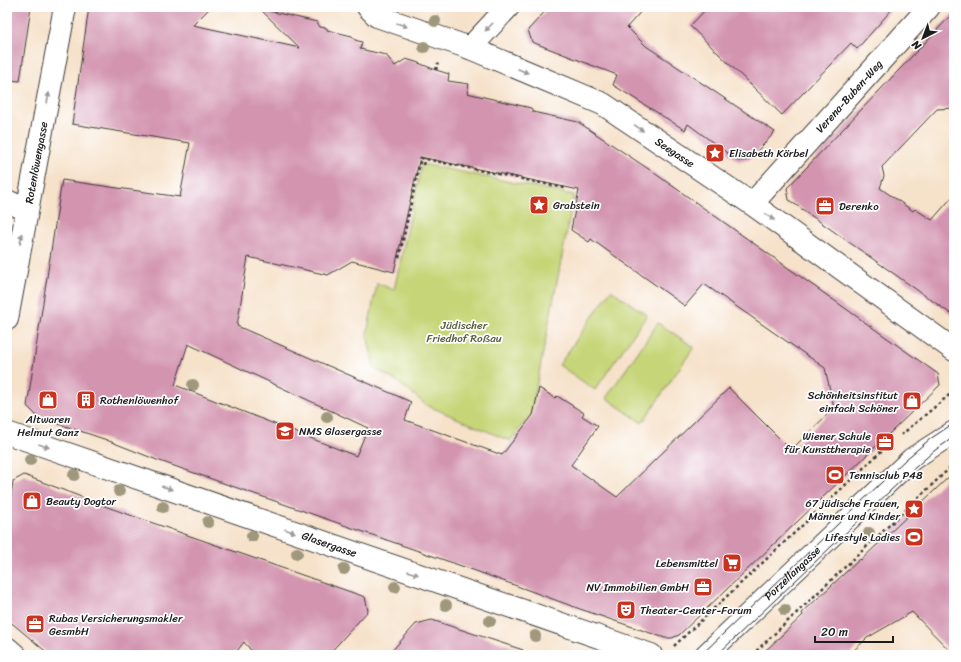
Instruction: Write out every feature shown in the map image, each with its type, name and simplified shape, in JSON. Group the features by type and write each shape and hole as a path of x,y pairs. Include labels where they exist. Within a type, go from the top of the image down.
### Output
{"street":[{"name":"Rotenlöwengasse","path":"7,319 65,7"},
{"name":"Seegasse","path":"368,7 377,16 470,48 603,104 752,204 954,350"},
{"path":"470,48 508,7"},
{"name":"Verena-Buben-Weg","path":"752,204 929,7"},
{"path":"7,201 27,210"},
{"name":"Porzellangasse","path":"706,655 912,459 954,432"},
{"name":"Glasergasse","path":"7,433 661,652"},
{"path":"7,648 15,655"}],"path":[{"path":"399,258 420,158 565,188"},
{"path":"423,165 425,158"},
{"path":"896,438 954,391"},
{"path":"661,652 891,443"},
{"path":"752,655 954,464"}],"green space":[{"name":"Jüdischer Friedhof Roßau","path":"422,164 574,195 531,414 510,441 426,405 398,382 374,368 367,334 377,283 394,290"},
{"path":"611,290 647,315 595,390 559,365"},
{"path":"658,323 694,347 642,423 606,398"}],"building":[{"path":"7,7 31,7 20,81 7,80"},
{"path":"89,7 211,7 193,25 300,48 260,9 317,22 320,27 352,36 355,40 362,42 360,49 386,55 395,66 406,59 416,62 449,74 448,81 469,84 467,93 531,108 533,112 578,122 650,170 938,374 940,385 679,635 672,638 665,638 38,417 27,406 62,180 180,197 190,143 72,124","holes":["420,157 579,190 571,230 589,242 591,239 685,306 704,284 825,368 834,408 791,450 729,388 617,497 571,465 598,426 582,416 584,413 557,396 555,398 539,388 533,415 502,455 405,420 411,402 237,326 248,257 328,275 352,261 394,272","188,344 368,428 356,456 175,385"]},
{"path":"549,7 645,7 627,27 646,46 775,132 749,160 738,161 688,124 685,130 613,85 617,75 532,42 528,30"},
{"path":"708,7 894,7 857,49 851,43 782,115 690,26"},
{"path":"954,12 954,108 937,109 882,167 884,176 880,188 913,211 915,209 932,220 954,195 954,316 789,200 787,188"},
{"path":"954,472 954,655 912,612 867,638 849,655 761,655 803,615 802,613 860,559 861,560"},
{"path":"24,475 110,508 365,597 368,611 328,655 255,655 244,642 234,655 50,655 7,619 7,523 13,481"},
{"path":"432,620 523,650 522,655 388,655 416,624"}],"tram line":[{"path":"701,655 905,460 930,439 954,423"},
{"path":"717,655 909,473 934,451 954,437"}],"place":[{"name":"Elisabeth Körbel","path":"715,153"},
{"name":"Grabstein","path":"539,205"},
{"name":"Derenko","path":"825,206"},
{"name":"Altwaren Helmut Ganz","path":"48,400"},
{"name":"Rothenlöwenhof","path":"86,400"},
{"name":"Schönheitsinstitut einfach Schöner","path":"912,401"},
{"name":"NMS Glasergasse","path":"285,431"},
{"name":"Wiener Schule für Kunsttherapie","path":"885,442"},
{"name":"Tennisclub P48","path":"835,475"},
{"name":"Beauty Dogtor","path":"32,501"},
{"name":"67 jüdische Frauen, Männer und Kinder","path":"914,509"},
{"name":"Lifestyle Ladies","path":"914,537"},
{"name":"Lebensmittel","path":"732,563"},
{"name":"NV Immobilien GmbH","path":"703,587"},
{"name":"Theater-Center-Forum","path":"626,610"},
{"name":"Rubas Versicherungsmakler GesmbH","path":"35,624"}]}
